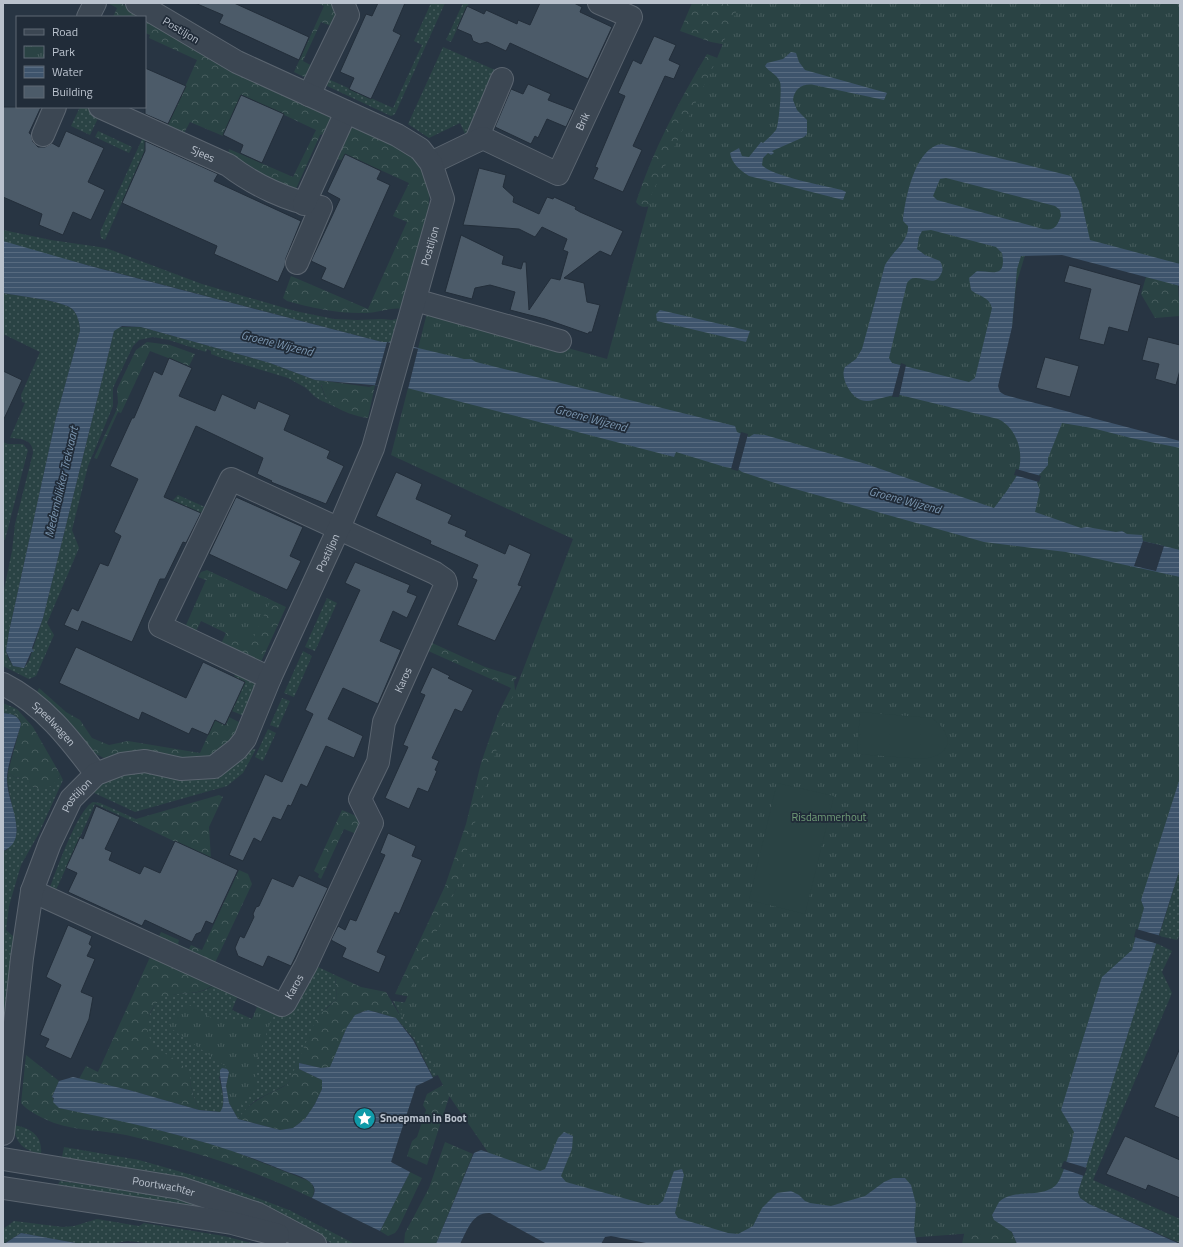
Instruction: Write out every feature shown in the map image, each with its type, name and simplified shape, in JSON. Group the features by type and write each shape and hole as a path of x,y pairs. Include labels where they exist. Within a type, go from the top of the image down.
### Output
{"street":[{"path":"88,16 95,3"},
{"name":"Postiljon","path":"3,1134 22,958 32,891 50,843 71,799 96,774 122,764 145,761 180,769 214,767 237,749 245,740 270,678 339,528 373,448 443,199 431,163 420,149 397,134 237,62 137,3"},
{"path":"309,94 348,15 343,3"},
{"name":"Brik","path":"476,141 483,138 558,174 630,17 599,3"},
{"path":"431,163 476,141 502,79"},
{"path":"43,135 56,108"},
{"name":"Sjees","path":"102,108 228,165 246,178 304,204 321,207 297,262"},
{"path":"304,204 346,112"},
{"path":"415,300 560,341"},
{"name":"Karos","path":"32,891 275,1002 282,1005 285,1003 306,964 372,823 360,799 378,762 384,722 445,588 445,580 441,576 231,479 160,626 270,678"},
{"name":"Speelwagen","path":"3,684 29,699 48,715 96,774"},
{"name":"Poortwachter","path":"3,1159 180,1188 258,1214 314,1244"},
{"name":"Poortwachter","path":"3,1188 232,1223 314,1244"}],"green space":[{"path":"108,3 121,3 142,16 113,16 117,8"},
{"path":"318,3 333,3 337,13 331,26 321,22 303,61 316,68 310,80 294,72 324,6"},
{"path":"431,3 445,3 395,114 391,116 325,85 328,79 393,108 422,45 414,41"},
{"path":"463,3 469,3 451,42 446,40"},
{"path":"692,3 763,3 732,46 711,42 680,31"},
{"name":"Risdammerhout","path":"738,3 1180,3 1180,279 1029,242 1016,285 1012,326 985,398 1180,443 1180,826 1054,1227 893,1239 724,1244 510,1184 447,1093 419,1038 400,1013 455,891 510,704 573,539 391,455 428,309 607,359 652,193 715,63 739,5"},
{"path":"146,19 335,116 329,132 320,135 295,191 255,174 253,168 228,156 229,149 293,177 316,130 242,95 223,136 190,122 182,137 166,129 197,60 149,38 150,35 146,33"},
{"path":"443,47 495,70 497,73 469,135 466,136 460,123 429,138 408,124"},
{"path":"707,54 728,62 652,205 648,207 641,206 636,202 650,164 686,90"},
{"path":"80,108 87,108 100,114 90,135 71,126"},
{"path":"348,123 406,151 418,162 428,181 430,197 428,211 420,246 402,309 371,313 346,313 307,306 287,301 283,298 291,276 368,309 407,222 393,216 409,183 345,154 342,160 334,159"},
{"path":"98,131 132,147 129,153 95,137"},
{"path":"143,137 149,141 105,240 101,238 100,232"},
{"path":"3,230 51,240 106,248 202,284 295,311 334,319 392,320 400,318 393,342 382,342 22,248 3,241"},
{"path":"1146,277 1178,284 1180,316 1155,318 1141,294"},
{"path":"3,293 65,305 75,312 78,318 80,331 56,418 9,632 6,651 13,666 24,668 29,661 43,618 114,331 117,327 141,327 270,363 315,380 325,381 321,386 325,396 342,410 320,400 306,388 288,378 219,357 211,354 211,351 207,349 206,352 169,340 153,337 139,340 133,346 113,388 113,406 88,466 72,530 79,548 47,623 54,635 36,676 29,679 3,666 3,594 12,551 15,524 33,453 29,442 22,439 10,438 25,403 22,402 21,395 40,352 3,334"},
{"path":"147,342 170,345 195,354 189,366 150,351 121,413 118,412 97,459 94,458 116,411 118,403 117,389 136,350"},
{"path":"325,381 369,387 375,385 368,418 349,413 331,403 322,388 322,384"},
{"path":"3,442 8,444 23,444 28,450 5,540 3,540"},
{"path":"178,495 207,508 203,515 172,501"},
{"path":"207,570 286,607 260,664 220,646 226,633 201,621 194,635 174,626 176,621 186,625 206,580 198,577 201,572"},
{"path":"210,572 271,600 252,641 191,614"},
{"path":"327,598 337,603 315,651 305,647"},
{"path":"430,642 485,667 517,677 514,681 515,690 522,694 502,759 417,998 395,994 445,886 466,824 481,763 498,714 511,688 426,650"},
{"path":"303,651 312,656 294,697 284,693"},
{"path":"237,671 260,682 244,716 232,711 245,682 234,677"},
{"path":"39,688 66,712 80,720 92,738 109,745 128,741 200,753 215,720 226,725 229,717 241,723 233,739 206,760 106,759 88,750 36,694"},
{"path":"282,698 290,701 278,728 270,725"},
{"path":"3,703 17,709 14,715 3,713"},
{"path":"17,709 33,727 60,774 57,781 47,788 36,788 24,779 14,777 8,772 21,724 20,720 14,715"},
{"path":"860,712 932,718 945,731 947,743 945,749 933,757 923,759 857,754"},
{"path":"268,729 276,733 263,761 255,757"},
{"path":"256,749 243,773 227,786 135,812 90,791 109,777"},
{"path":"8,772 14,777 23,778 35,788 59,778 60,774 63,780 38,835 21,865 9,906 6,930 14,937 3,1041 3,851 7,850 17,830 7,781"},
{"path":"777,783 834,796 805,914 749,900"},
{"path":"219,795 223,797 209,827 211,859 134,822 136,819"},
{"path":"93,802 100,803 136,819 134,822 95,804 56,890 50,888 74,828 87,807"},
{"path":"342,810 361,818 359,835 344,829 321,879 318,877 319,874 314,871"},
{"path":"1180,868 1180,934 1177,940 1159,936"},
{"path":"239,870 248,874 252,884 213,967 158,938 161,932 179,940 178,944 189,949 191,945 202,950"},
{"path":"1156,943 1172,951 1162,972 1172,993 1093,1180 1180,1219 1180,1243 1089,1204 1080,1198 1078,1192"},
{"path":"151,955 216,982 203,990 168,996 162,999 153,1008 148,1021 148,1032 156,1047 185,1067 190,1075 191,1087 199,1110 129,1090 79,1079 86,1066 98,1072"},
{"path":"316,966 335,975 337,999 325,1009 288,1084 256,1100 238,1119 229,1103 226,1086 229,1072 227,1069 219,1077 223,1100 220,1112 199,1110 192,1090 189,1075 183,1068 158,1049 151,1042 147,1034 146,1025 157,1002 164,997 171,995 204,991 217,983 239,993 232,1010 252,1019 259,1002 292,1010 296,1007"},
{"path":"335,975 361,987 386,992 399,1014 396,1018 372,1011 361,1012 349,1024 330,1067 321,1068 299,1063 299,1069 322,1080 322,1089 315,1104 305,1119 293,1128 280,1130 238,1119 249,1106 288,1084 317,1017 337,999"},
{"path":"393,1001 410,1003 451,1069 433,1077 414,1039 396,1018 399,1013"},
{"path":"260,1003 275,1010 256,1062 255,1091 235,1111 226,1093 230,1073 225,1066 166,1025 189,1005 215,1020 252,1020"},
{"path":"26,1055 59,1081 52,1097 59,1108 137,1124 225,1148 309,1181 314,1189 312,1198 267,1178 221,1161 126,1135 63,1126 31,1112 21,1103"},
{"path":"443,1085 450,1094 427,1165 407,1156 412,1141 417,1137 426,1110 423,1105 427,1094"},
{"path":"14,1125 30,1130 38,1137 41,1147 41,1154 30,1151 18,1141"},
{"path":"445,1142 473,1154 436,1244 404,1244 405,1233 429,1188"},
{"path":"64,1147 139,1160 213,1181 289,1210 355,1244 333,1244 312,1233 181,1181 136,1170 62,1157"},
{"path":"410,1172 422,1178 398,1229 395,1233 388,1236 380,1231"},
{"path":"60,1181 186,1198 221,1215 56,1188"},
{"path":"97,1219 139,1226 144,1223 224,1236 255,1244 154,1244 128,1241 109,1244 81,1244 21,1233 3,1244 3,1229 14,1221 63,1227 74,1226"},
{"path":"967,1220 1005,1226 1012,1232 1017,1244 962,1244"}],"water":[{"path":"791,52 796,53 799,62 805,70 887,93 884,100 814,85 803,86 797,90 793,100 797,110 807,120 807,134 804,137 772,151 774,153 771,155 768,153 763,158 762,165 776,173 846,192 843,200 749,176 737,166 731,157 730,153 739,148 742,156 749,157 761,142 763,143 776,130 780,106 780,82 777,77 765,66 767,63 783,59"},
{"path":"942,144 1071,176 1079,191 1090,240 1180,264 1180,286 1062,255 1021,256 1017,269 1012,327 998,386 1000,392 1005,395 1180,441 1180,448 1092,428 1062,423 1048,458 1048,465 1039,475 1037,483 1040,490 1035,512 1081,528 1087,527 1116,532 1122,531 1127,534 1142,535 1143,541 1180,550 1180,577 1066,552 984,542 781,485 742,472 738,469 725,467 676,452 674,457 407,388 315,380 270,363 141,327 122,326 114,331 43,618 32,648 34,652 31,652 24,668 13,666 6,651 9,632 56,418 80,331 78,318 75,312 65,305 3,293 3,241 90,266 382,342 393,342 464,359 471,359 476,362 735,426 737,432 749,437 754,434 765,435 866,464 994,508 1016,477 1019,469 1020,452 1018,444 1011,429 1005,423 998,419 900,395 892,395 871,401 865,401 859,399 853,394 847,386 844,376 845,367 856,359 862,349 885,265 903,242 908,232 908,226 903,221 906,200 913,175 925,154 933,147","holes":["946,178 1055,206 1060,210 1061,216 1055,227 1043,229 937,200 933,196 940,179","931,230 996,247 1002,253 1003,261 1000,270 997,272 977,271 969,278 971,290 989,301 992,308 975,378 969,382 892,363 889,358 907,283 910,279 914,278 933,281 939,278 942,272 940,261 925,255 917,249 919,237 922,231"]},
{"path":"660,310 750,331 746,342 657,321 656,314"},
{"path":"3,713 14,716 21,724 7,775 8,790 16,820 17,830 11,846 3,851"},
{"path":"1180,778 1180,868 1078,1192 1080,1198 1089,1204 1180,1244 1017,1244 1012,1232 994,1220 992,1215 999,1202 1006,1197 1043,1192 1056,1185 1062,1175 1074,1132 1061,1110 1102,977 1132,950 1144,908 1141,900"},
{"path":"368,1010 396,1018 413,1040 433,1078 416,1086 391,1162 410,1172 380,1231 312,1198 315,1191 313,1186 306,1179 299,1176 230,1150 174,1134 59,1108 53,1102 54,1098 52,1097 59,1081 73,1077 129,1090 199,1110 220,1112 223,1103 220,1075 220,1070 222,1068 227,1069 229,1072 226,1086 229,1103 238,1119 280,1130 293,1128 305,1119 315,1104 322,1089 322,1080 299,1069 299,1063 321,1068 330,1067 347,1027 355,1015"},
{"path":"564,1132 573,1136 572,1149 561,1176 566,1182 648,1205 658,1205 663,1201 674,1171 682,1169 684,1175 675,1213 678,1218 728,1233 738,1234 753,1226 762,1208 777,1193 791,1191 810,1203 831,1206 865,1196 884,1182 893,1178 905,1178 911,1185 916,1204 914,1230 917,1244 651,1244 611,1236 605,1237 601,1244 547,1244 490,1213 474,1219 460,1244 436,1244 474,1153 481,1150 540,1171 545,1169 558,1138"},
{"path":"21,1233 81,1244 4,1244"}],"pier":[{"path":"387,342 418,349 408,389 375,385"},
{"path":"901,363 906,365 899,397 892,397"},
{"path":"741,432 748,434 738,471 731,469"},
{"path":"1016,469 1041,476 1039,482 1014,475"},
{"path":"1143,541 1164,546 1156,571 1134,566"},
{"path":"1136,929 1161,936 1158,944 1134,937"},
{"path":"1064,1161 1087,1168 1084,1176 1061,1168"}],"building":[{"path":"195,3 234,3 309,37 299,60 219,23 223,15"},
{"path":"378,3 405,3 393,31 401,35 371,99 349,89 354,78 340,72 366,14 372,16"},
{"path":"540,3 574,3 582,7 580,12 612,27 588,79 510,43 506,51 487,42 480,44 473,41 471,35 457,29 467,6 484,14 486,10 517,24 518,20 530,25"},
{"path":"654,36 676,45 669,60 680,65 674,79 665,76 633,146 642,150 623,192 593,179 598,168 595,167 625,96 618,93 633,60 641,64"},
{"path":"146,68 186,86 168,124 145,114"},
{"path":"528,84 551,94 548,100 574,110 566,127 547,119 538,138 535,136 531,144 495,127 511,89 523,94"},
{"path":"241,95 284,114 262,163 240,153 243,145 223,135"},
{"path":"3,107 41,108 29,133 31,134 33,142 38,147 45,147 52,143 59,147 66,131 104,148 88,182 105,190 91,220 73,212 63,235 39,225 42,214 3,197"},
{"path":"145,141 218,174 214,181 301,221 278,282 214,254 217,246 122,203 145,151"},
{"path":"345,154 381,171 377,179 390,185 344,289 321,279 326,268 311,261 340,199 327,192"},
{"path":"479,168 506,175 503,187 514,197 513,202 539,214 547,197 553,199 554,197 576,207 575,209 580,212 623,231 611,256 600,251 564,278 584,283 587,302 600,305 592,332 589,332 588,334 545,319 510,310 515,292 490,285 475,288 472,299 445,292 461,235 504,256 502,264 521,269 523,262 526,262 529,310 551,278 560,280 568,252 563,250 567,239 542,227 535,237 519,229 463,225"},
{"path":"1069,265 1141,285 1128,332 1109,327 1104,345 1079,339 1091,289 1064,282"},
{"path":"1148,337 1180,345 1180,370 1176,385 1155,379 1159,364 1142,360"},
{"path":"1045,357 1079,366 1070,397 1036,388"},
{"path":"169,358 192,368 179,396 215,411 222,394 255,409 258,401 290,415 284,430 330,451 327,458 344,466 326,504 271,482 272,481 257,474 263,458 196,426 164,497 201,513 186,543 183,542 165,579 160,579 132,642 82,621 78,631 64,625 72,608 78,611 100,563 108,566 121,536 114,532 138,479 110,466 132,418 134,418 154,371 162,375"},
{"path":"3,371 22,380 3,421"},
{"path":"396,472 422,484 416,499 452,515 448,523 467,531 465,536 505,554 509,544 531,554 518,585 522,586 495,641 457,625 477,580 472,578 478,565 430,544 431,541 376,516"},
{"path":"236,497 303,527 290,556 301,561 287,590 209,554"},
{"path":"355,562 410,585 407,592 417,596 407,618 393,611 380,641 401,650 378,704 343,688 328,719 363,736 354,758 326,746 307,787 301,784 291,806 288,805 281,820 273,817 261,842 254,838 243,861 229,855 265,774 282,782 313,714 305,710 360,590 345,583"},
{"path":"76,647 186,698 203,662 245,682 225,725 215,720 208,735 192,728 189,734 142,712 139,720 59,683"},
{"path":"432,667 450,676 448,678 473,690 462,712 455,709 432,758 439,761 435,770 437,771 428,792 418,788 409,809 385,798 408,747 403,745 425,695 420,693"},
{"path":"96,806 120,817 105,849 112,852 109,860 140,874 144,866 160,873 175,841 238,870 213,924 206,921 201,932 196,934 192,942 145,920 142,926 68,892 77,873 66,868 80,837 83,839"},
{"path":"388,833 416,846 412,856 422,860 399,914 395,912 377,952 386,956 379,973 342,957 346,948 331,940 338,926 345,930 350,919 356,921 385,855 380,853"},
{"path":"299,875 328,888 291,966 268,956 263,967 238,956 235,948 240,936 244,938 254,917 253,914 256,907 259,906 272,878 293,887"},
{"path":"68,925 92,936 89,944 92,946 87,956 95,959 81,992 93,997 89,1019 71,1059 45,1047 49,1039 40,1035 61,985 46,977"},
{"path":"1180,1048 1180,1118 1154,1107"},
{"path":"1125,1136 1180,1160 1180,1198 1148,1185 1146,1190 1106,1174"}],"place":[{"name":"Snoepman in Boot","path":"364,1118"}],"water label":[{"name":"Groene Wijzend","path":"277,343"},
{"name":"Groene Wijzend","path":"591,418"},
{"name":"Medemblikker Trekvaart","path":"61,482"},
{"name":"Groene Wijzend","path":"905,500"}]}
